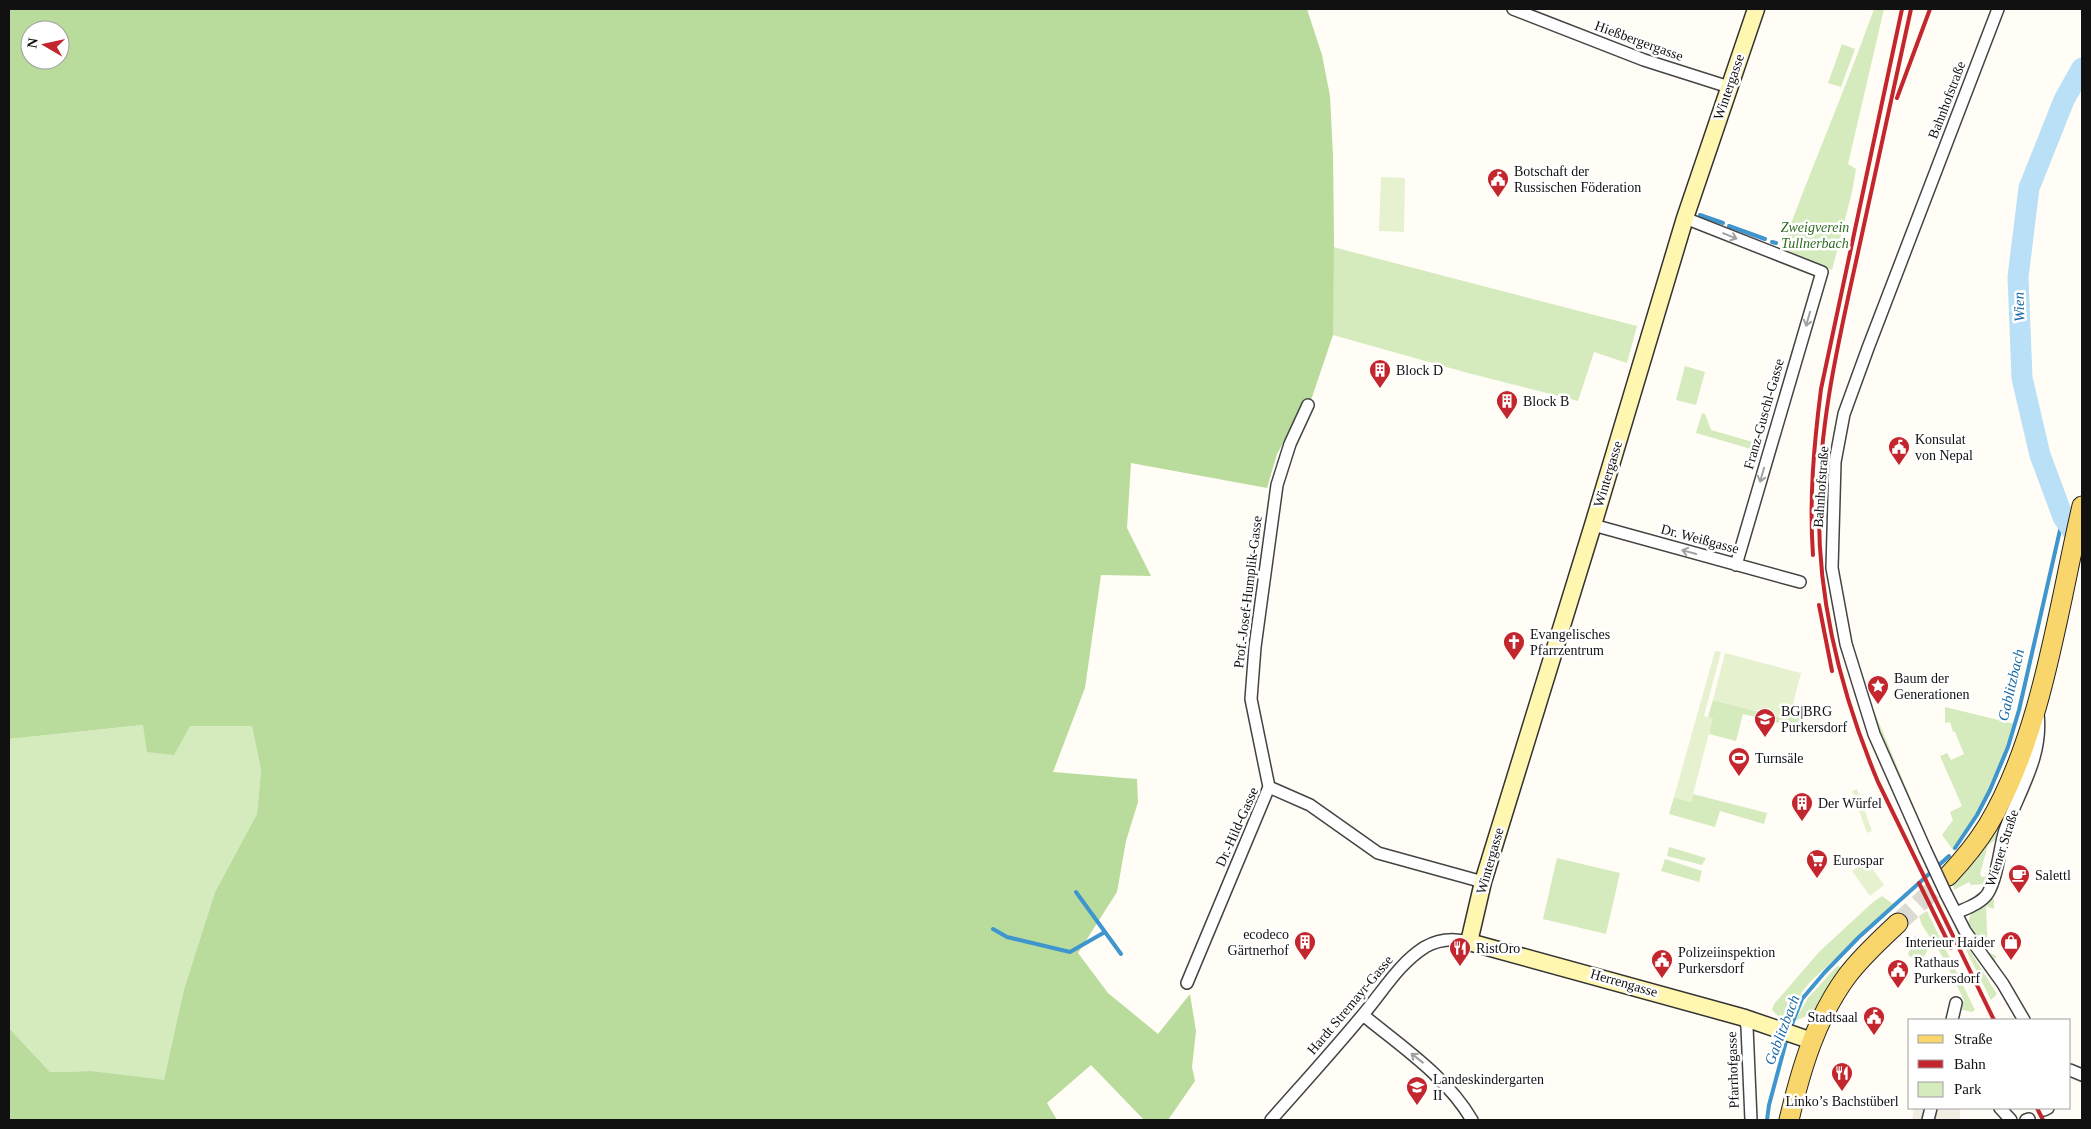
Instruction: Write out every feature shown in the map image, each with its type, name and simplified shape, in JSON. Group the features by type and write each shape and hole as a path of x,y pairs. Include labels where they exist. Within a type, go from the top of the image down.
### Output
{"main road":[{"name":"Wiener Straße","path":"1947,885 2001,801 2022,751 2067,577 2082,509"},
{"path":"1789,1120 1799,1080 1812,1041 1827,1009 1847,976 1898,923"}],"street":[{"name":"Hießbergergasse","path":"1513,9 1644,60 1728,88"},
{"name":"Wintergasse","path":"1469,942 1483,882 1593,526 1685,218 1756,9"},
{"name":"Bahnhofstraße","path":"1956,913 1947,885 1925,849 1874,734 1846,644 1832,568 1835,462 1844,414 1998,9"},
{"name":"Franz-Guschl-Gasse","path":"1685,218 1822,272 1736,564"},
{"name":"Prof.-Josef-Humplik-Gasse","path":"1269,787 1250,699 1255,647 1277,485 1290,444 1308,405"},
{"name":"Dr. Weißgasse","path":"1593,526 1800,582"},
{"name":"Wiener Straße","path":"1956,913 1982,900 1990,888 2005,830 2022,791 2036,751 2040,731 2036,702"},
{"name":"Dr.-Hild-Gasse","path":"1187,983 1269,787 1310,805 1378,854 1483,882"},
{"path":"1956,913 1965,930 2003,984 2023,1019"},
{"name":"Hardt Stremayr-Gasse","path":"1272,1120 1363,1015 1399,969 1424,948 1445,940 1459,939 1469,942"},
{"name":"Herrengasse","path":"1469,942 1617,981 1778,1028 1812,1041"},
{"path":"1363,1015 1427,1066 1466,1109 1472,1120"},
{"name":"Pfarrhofgasse","path":"1745,1018 1747,1027 1750,1120"},
{"path":"2001,1109 2011,1120"}],"green space":[{"path":"9,9 1307,9 1322,55 1330,96 1333,156 1333,335 1308,409 1307,400 1277,454 1267,488 1131,463 1127,528 1151,576 1101,575 1085,688 1053,772 1137,779 1138,802 1126,841 1117,892 1078,953 1108,993 1158,1034 1190,994 1196,1031 1192,1067 1195,1081 1168,1120 1144,1120 1091,1065 1047,1103 1057,1120 9,1120 9,1028 50,1072 92,1071 164,1080 184,989 215,892 257,814 261,770 252,726 190,726 174,755 147,752 143,725 9,739"},
{"name":"Zweigverein Tullnerbach","path":"1874,9 1884,9 1848,164 1856,169 1832,270 1781,250"},
{"path":"1842,44 1855,49 1841,87 1828,83"},
{"path":"1381,177 1405,178 1404,232 1379,231"},
{"path":"1333,247 1637,326 1627,363 1594,352 1578,401 1468,373 1333,335"},
{"path":"1685,366 1705,372 1696,405 1676,400"},
{"path":"1702,413 1705,414 1711,430 1760,444 1758,451 1696,433"},
{"path":"1715,651 1721,652 1704,716 1713,718 1691,802 1674,797"},
{"path":"1725,653 1801,673 1789,719 1713,700"},
{"path":"1713,700 1788,719 1793,702 1803,729 1743,714 1736,741 1709,734 1712,719 1708,717"},
{"path":"1868,704 1872,706 1925,833 1923,834 1890,762"},
{"path":"1945,707 2015,724 1991,791 1975,820 1954,851 1942,835 1953,820 1950,812 1962,806 1940,756 1947,753 1951,760 1964,754 1950,722 1945,723"},
{"path":"144,725 252,726 261,770 257,814 215,892 184,989 164,1081 92,1071 50,1072 9,1028 9,739"},
{"path":"1857,789 1872,831 1867,833 1852,791"},
{"path":"1693,794 1767,813 1764,824 1720,811 1715,827 1669,814 1674,797 1691,802"},
{"path":"2009,806 1997,839 1988,845 1980,874 1982,877 1987,876 1986,884 1971,885 1969,882 1954,890 1953,885 1991,837"},
{"path":"1669,847 1706,858 1702,865 1667,856"},
{"path":"1557,858 1620,873 1606,934 1543,919"},
{"path":"1665,859 1702,871 1699,882 1661,871"},
{"path":"1866,860 1884,885 1870,896 1852,871"},
{"path":"1882,896 1893,904 1810,982 1802,992 1789,1020 1778,1016 1772,1010 1774,1004 1819,952"},
{"path":"1990,897 1994,899 1994,909 1986,906 1988,952 1996,956 1995,962 1989,960 1969,925 1972,912"},
{"path":"1927,911 1975,1010 1972,1012 1959,1009 1964,1000 1941,954 1922,925 1919,916"},
{"path":"1953,924 1997,994 1991,1000"},
{"path":"1915,936 1922,939 1928,949 1924,957 1917,960 1908,954"},
{"path":"1838,965 1841,969 1814,1015 1811,1014 1795,1021 1808,998"}],"shaded area":[{"path":"1914,1109 1960,1109 1960,1120 1912,1120"}],"waterway":[{"name":"Wien","path":"2082,68 2064,100 2029,188 2018,277 2022,378 2040,455 2063,517 2082,545"},
{"path":"1700,215 1723,223"},
{"path":"1729,226 1765,239"},
{"path":"1772,242 1776,243"},
{"name":"Gablitzbach","path":"1955,848 1977,815 2008,747 2019,710 2063,517"},
{"name":"Gablitzbach","path":"1790,1029 1802,999 1825,972 1859,937 1949,856"},
{"path":"1076,892 1105,932"},
{"path":"993,929 1007,937 1070,952 1105,932 1121,954"},
{"name":"Gablitzbach","path":"1767,1120 1769,1105 1787,1038"}],"tunnel":[{"path":"1898,923 1948,876"}],"railway":[{"path":"1813,555 1813,472 1821,389 1902,9"},
{"path":"1911,9 1843,322 1831,386 1822,451 1819,516 1820,550 1823,585 1835,652 1865,750 1878,782 1994,1019"},
{"path":"1897,98 1930,9"},
{"path":"1819,605 1832,671"},
{"path":"1919,883 1951,948"},
{"path":"2038,1109 2043,1120"}],"place":[{"name":"Botschaft der Russischen Föderation","path":"1498,198"},
{"name":"Block D","path":"1380,389"},
{"name":"Block B","path":"1507,420"},
{"name":"Konsulat von Nepal","path":"1899,466"},
{"name":"Evangelisches Pfarrzentrum","path":"1514,661"},
{"name":"Baum der Generationen","path":"1878,705"},
{"name":"BG|BRG Purkersdorf","path":"1765,738"},
{"name":"Turnsäle","path":"1739,777"},
{"name":"Der Würfel","path":"1802,822"},
{"name":"Eurospar","path":"1817,879"},
{"name":"Salettl","path":"2019,894"},
{"name":"ecodeco Gärtnerhof","path":"1305,961"},
{"name":"Interieur Haider","path":"2011,961"},
{"name":"RistOro","path":"1460,967"},
{"name":"Polizeiinspektion Purkersdorf","path":"1662,979"},
{"name":"Rathaus Purkersdorf","path":"1898,989"},
{"name":"Stadtsaal","path":"1874,1036"},
{"name":"Linko’s Bachstüberl","path":"1842,1092"},
{"name":"Landeskindergarten II","path":"1417,1106"}]}
